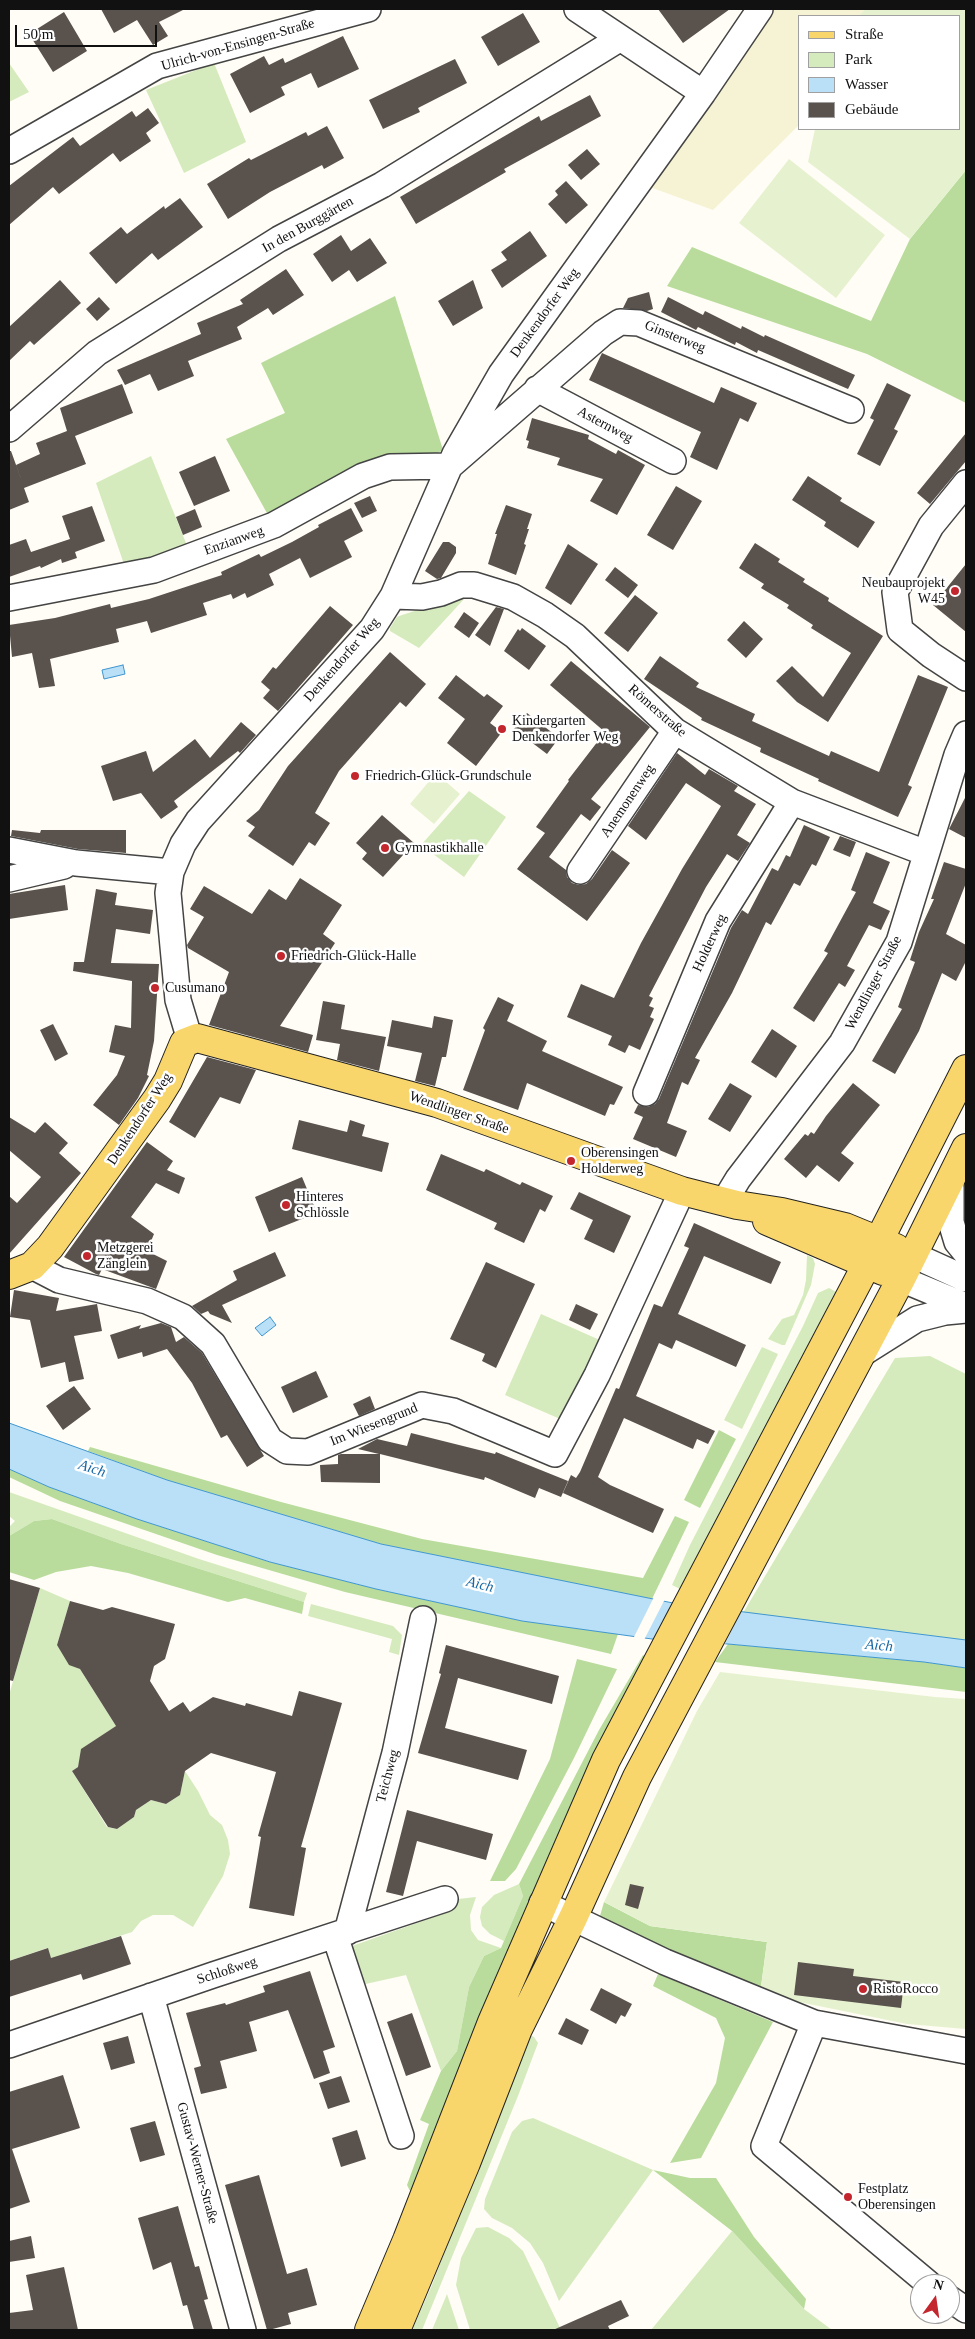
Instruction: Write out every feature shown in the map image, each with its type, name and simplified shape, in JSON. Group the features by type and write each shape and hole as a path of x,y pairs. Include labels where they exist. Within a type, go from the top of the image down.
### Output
{"main road":[{"name":"Wendlinger Straße","path":"190,1040 208,1040 437,1103 682,1191 731,1204 780,1227 873,1252 907,1267"},
{"name":"Denkendorfer Weg","path":"20,1270 50,1247 125,1145 168,1081 179,1051 190,1040"},
{"path":"369,2330 408,2240 492,2022 542,1902 606,1760 873,1252 966,1069"},
{"path":"396,2330 466,2163 518,2029 573,1918 637,1777 907,1267 966,1148"}],"street":[{"name":"Ulrich-von-Ensingen-Straße","path":"9,151 157,66 368,9"},
{"path":"577,9 619,39 703,93"},
{"name":"Denkendorfer Weg","path":"190,1040 178,1000 168,893 170,872 183,844 198,821 372,630 393,596 450,466 501,374 703,93 760,9"},
{"name":"In den Burggärten","path":"9,429 97,353 280,239 382,185 619,39"},
{"name":"Ginsterweg","path":"450,466 603,333 620,322 639,323 851,410"},
{"name":"Asternweg","path":"537,389 673,461"},
{"name":"Enzianweg","path":"9,598 154,570 274,526 363,476 390,467 450,466"},
{"path":"966,483 931,526 895,592 900,630 931,655 966,678"},
{"name":"Römerstraße","path":"393,596 422,597 441,593 461,585 474,585 513,597 545,615 574,636 675,731 792,802 926,853"},
{"name":"Anemonenweg","path":"580,871 675,731"},
{"name":"Wendlinger Straße","path":"731,1204 738,1179 842,1043 899,942 957,755 966,734"},
{"name":"Holderweg","path":"646,1093 718,921 792,802"},
{"path":"9,850 76,863 170,872"},
{"path":"9,878 76,863"},
{"path":"951,1179 951,1222 957,1242 966,1253"},
{"name":"Im Wiesengrund","path":"20,1270 147,1301 183,1317 213,1344 270,1440 287,1451 308,1452 422,1405 453,1411 555,1454 599,1370 682,1191"},
{"path":"907,1267 966,1279"},
{"path":"907,1267 966,1306"},
{"path":"860,1355 917,1320 945,1312 966,1310"},
{"name":"Teichweg","path":"341,1934 395,1753 423,1619"},
{"name":"Schloßweg","path":"9,2045 445,1899"},
{"path":"542,1902 666,1962 814,2023 966,2051"},
{"path":"341,1934 402,2136"},
{"name":"Gustav-Werner-Straße","path":"151,1996 243,2330"},
{"path":"814,2023 764,2146 917,2274"}],"shaded area":[{"path":"772,9 865,9 860,15 798,15 798,126 713,210 647,186"}],"green space":[{"path":"865,9 966,9 966,170 910,239 808,162 815,130 960,130 960,15 860,15"},
{"path":"9,63 29,92 9,102"},
{"path":"214,63 246,142 184,173 146,90"},
{"path":"789,159 885,235 836,298 739,223"},
{"path":"966,170 966,403 867,354 667,286 692,247 871,321 910,239"},
{"path":"395,296 443,450 421,462 268,515 226,439 285,413 261,363"},
{"path":"151,456 188,548 125,567 96,483"},
{"path":"465,595 465,598 419,648 390,631 397,617"},
{"path":"436,773 460,794 434,824 410,804"},
{"path":"469,791 506,817 464,877 421,845"},
{"path":"966,1179 966,1231 961,1224 961,1190"},
{"path":"807,1255 813,1258 815,1264 811,1285 785,1345 782,1345 768,1339 782,1319 794,1315 803,1295"},
{"path":"829,1288 836,1292 834,1302 686,1592 672,1585 690,1545 803,1326 818,1293"},
{"path":"541,1314 602,1341 567,1422 505,1395"},
{"path":"762,1347 778,1354 742,1429 724,1420"},
{"path":"930,1356 966,1374 966,1640 743,1613 895,1358"},
{"path":"719,1430 736,1439 700,1508 684,1500"},
{"path":"90,1447 281,1502 422,1539 643,1578 675,1516 689,1522 652,1599 381,1544 167,1480 88,1451"},
{"path":"9,1469 49,1487 137,1519 270,1562 376,1589 522,1621 618,1634 611,1654 345,1592 217,1555 60,1501 9,1477"},
{"path":"9,1492 199,1559 307,1593 304,1602 121,1544 52,1519 34,1521 9,1536 9,1527 15,1521 9,1516"},
{"path":"52,1519 121,1544 304,1602 302,1614 245,1598 228,1602 128,1573 91,1566 56,1572 34,1580 9,1572 9,1536 34,1521"},
{"path":"40,1588 70,1601 57,1645 80,1669 116,1726 82,1749 78,1767 72,1771 107,1827 117,1829 134,1817 136,1810 151,1800 166,1804 180,1795 185,1771 210,1815 222,1825 228,1840 230,1854 223,1876 193,1927 173,1915 153,1915 141,1921 132,1932 73,1951 52,1962 47,1948 9,1961 9,1695"},
{"path":"311,1604 393,1626 402,1635 399,1655 389,1652 392,1639 308,1616"},
{"path":"728,1644 924,1662 966,1668 966,1692 715,1662"},
{"path":"643,1655 648,1659 413,2197 407,2185 429,2124 420,2120 441,2071 457,2051 469,1987 484,1956 501,1948 523,1896 519,1884 599,1730"},
{"path":"577,1659 617,1669 574,1758 516,1869 505,1881 490,1881 550,1759"},
{"path":"720,1672 966,1699 966,2029 907,2024 760,1994 767,1942 650,1926 604,1902 697,1711"},
{"path":"519,1884 523,1896 504,1941 490,1934 482,1926 480,1917 482,1907 494,1895"},
{"path":"476,1897 470,1915 471,1930 478,1940 501,1948 484,1956 469,1987 457,2051 441,2071 406,1975 361,1985 351,1955 352,1946 448,1912 458,1899"},
{"path":"604,1902 650,1926 767,1942 760,1994 629,1934 600,1916"},
{"path":"658,1974 773,2022 701,2158 670,2163 716,2083 725,2038 716,2018 653,1986"},
{"path":"528,2034 534,2037 538,2043 518,2096 422,2330 412,2330 432,2285"},
{"path":"533,2118 653,2170 559,2301 543,2263 530,2243 512,2228 492,2218 484,2209 485,2199 512,2132 522,2121"},
{"path":"653,2170 690,2178 716,2178 754,2237 806,2299 804,2309 732,2231"},
{"path":"488,2227 509,2238 523,2251 561,2330 470,2330 456,2285 461,2258 476,2228"},
{"path":"732,2231 804,2309 832,2330 651,2330"},
{"path":"447,2294 459,2330 432,2330"}],"water":[{"path":"123,665 125,674 104,679 102,670"},
{"path":"270,1317 276,1325 262,1336 255,1328"},
{"name":"Aich","path":"9,1423 167,1480 381,1544 673,1603 966,1640 966,1668 924,1662 652,1639 522,1621 376,1589 270,1562 137,1519 49,1487 9,1469"}],"pier":[{"path":"654,1597 665,1599 644,1640 633,1639"},
{"path":"675,1601 742,1610 724,1646 655,1642"}],"building":[{"path":"101,9 185,9 159,22 168,36 153,45 137,20 114,33"},
{"path":"658,9 730,9 683,43"},
{"path":"64,12 87,51 53,72 29,34"},
{"path":"523,13 540,42 498,66 481,37"},
{"path":"343,36 359,69 318,88 311,73 281,87 285,95 250,113 230,74 264,56 269,65 283,58 285,63"},
{"path":"455,59 467,83 418,108 420,112 383,129 369,100"},
{"path":"590,95 601,116 504,169 506,172 416,224 400,197 539,116 541,121"},
{"path":"148,108 159,123 146,133 151,141 120,162 113,153 59,194 53,187 9,225 9,186 73,137 80,146 132,111 136,117"},
{"path":"327,126 344,158 324,169 322,165 270,192 228,219 207,184 249,158 251,160 306,132 308,136"},
{"path":"587,149 600,164 581,180 568,165"},
{"path":"566,181 588,205 566,224 548,204 558,195 555,191"},
{"path":"180,198 203,227 158,260 152,253 116,284 89,253 121,227 127,234 164,206 165,209"},
{"path":"530,231 547,256 502,288 491,270 507,260 501,252"},
{"path":"341,235 351,251 370,238 387,263 357,282 349,270 332,282 313,254"},
{"path":"286,269 304,295 273,315 268,308 237,327 242,339 188,361 194,376 158,391 150,374 125,385 117,370 201,334 197,323 243,304 240,300"},
{"path":"60,280 81,303 34,345 30,341 9,361 9,327"},
{"path":"473,280 483,308 453,326 438,301"},
{"path":"649,292 653,309 647,311 623,308 628,298"},
{"path":"99,297 110,309 97,321 86,309"},
{"path":"668,297 703,315 705,311 741,329 742,326 764,337 765,335 855,375 848,389 758,350 757,353 736,342 735,345 698,327 696,330 661,312"},
{"path":"602,353 714,403 721,387 757,403 748,422 740,418 717,470 690,457 701,432 589,380"},
{"path":"887,383 911,395 894,429 898,431 880,466 857,454 874,420 870,418"},
{"path":"122,384 133,413 75,436 86,464 24,488 29,502 9,510 9,451 11,451 16,465 40,454 36,443 67,431 60,408"},
{"path":"532,418 589,435 588,439 616,454 618,450 645,465 617,515 590,501 603,479 557,465 560,458 527,448 529,441 526,440"},
{"path":"966,433 966,461 930,504 917,493"},
{"path":"215,456 230,491 194,506 179,472"},
{"path":"808,476 842,498 840,501 875,522 858,548 824,526 826,522 792,500"},
{"path":"676,486 702,501 673,550 647,535"},
{"path":"370,496 377,511 362,518 354,503"},
{"path":"506,505 532,514 524,544 526,545 516,575 488,564 497,534 495,534"},
{"path":"92,506 105,541 75,552 77,558 62,563 61,559 41,568 40,566 9,577 9,545 26,539 31,552 70,539 62,516"},
{"path":"351,508 363,531 344,541 352,557 310,578 300,558 269,574 274,585 247,598 245,593 233,599 231,594 203,603 207,615 151,633 147,621 116,629 119,642 50,659 55,686 39,688 32,653 12,657 9,625 55,618 110,604 111,608 149,599 222,575 221,572 259,554 261,557 292,542 319,527 318,525"},
{"path":"195,509 202,527 183,535 176,517"},
{"path":"443,542 449,542 456,547 456,553 441,578 437,579 425,571"},
{"path":"755,543 780,559 778,562 805,579 803,582 829,598 828,601 883,636 828,722 797,702 776,681 792,666 823,697 851,653 811,628 813,625 787,608 789,605 761,588 764,584 739,568"},
{"path":"568,544 598,564 571,605 545,588"},
{"name":"Neubauprojekt W45","path":"966,564 966,632 933,605"},
{"path":"615,567 638,585 628,598 605,580"},
{"path":"635,595 658,613 628,652 604,633"},
{"path":"330,606 353,625 278,711 263,698 270,690 261,682 273,667 276,669"},
{"path":"496,607 504,609 490,646 475,635"},
{"path":"464,612 479,623 469,638 454,627"},
{"path":"744,621 763,639 746,658 727,640"},
{"path":"522,628 546,646 529,670 504,651 518,629 520,631"},
{"path":"390,652 426,684 406,707 400,702 339,771 315,813 330,823 315,846 309,842 293,866 248,836 255,827 246,821 259,810 288,766"},
{"path":"660,656 699,683 696,687 755,714 752,721 829,756 831,751 879,772 918,675 948,687 908,785 912,787 898,817 818,781 819,779 760,752 761,748 701,720 702,718 644,679"},
{"path":"571,661 650,727 591,799 601,807 590,821 581,814 549,857 566,870 567,877 572,883 579,885 586,884 592,879 612,850 630,863 587,921 517,869 545,833 536,827 568,780 605,732 550,685"},
{"path":"456,675 484,697 487,694 503,706 490,723 502,732 476,766 447,743 465,719 438,698"},
{"path":"527,713 559,738 547,754 514,729"},
{"path":"241,722 256,735 240,753 238,751 174,801 178,807 161,819 141,793 113,801 101,766 146,751 153,772 195,739 210,758"},
{"path":"677,753 705,775 709,769 738,786 734,791 756,804 737,835 750,843 738,861 727,854 706,887 649,996 653,998 649,1006 654,1008 650,1017 654,1019 640,1050 629,1045 625,1053 608,1045 612,1036 567,1017 581,984 614,998 641,943 682,869 721,806 686,783 646,840 628,826"},
{"path":"966,796 966,838 949,829"},
{"name":"Gymnastikhalle","path":"382,815 414,843 383,877 362,859 367,853 356,843"},
{"path":"804,825 830,837 816,866 812,864 800,886 794,883 771,925 766,922 732,993 695,1058 700,1060 688,1085 682,1082 667,1123 687,1131 676,1157 633,1139 643,1117 634,1113 638,1105 648,1107 655,1104 659,1099 731,928 742,910 748,914 772,868 778,871 786,855 790,857"},
{"path":"12,830 40,833 41,830 126,830 126,853 78,849 11,836"},
{"path":"840,836 856,842 850,857 833,850"},
{"path":"866,852 890,862 873,903 890,911 881,930 869,925 847,966 855,970 845,987 839,983 814,1022 793,1008 828,953 824,951 856,892 851,890"},
{"path":"944,862 966,869 966,883 946,934 966,945 966,961 956,981 942,973 919,1031 895,1074 872,1061 902,1009 898,1007 915,962 910,960 919,932 934,899 931,899"},
{"name":"Friedrich-Glück-Halle","path":"300,878 342,905 323,934 335,943 280,1026 313,1035 308,1052 209,1025 229,972 188,948 187,945 204,917 190,909 204,886 252,914 269,889 286,900"},
{"path":"65,885 68,910 9,919 9,894"},
{"path":"96,889 117,893 115,905 153,910 150,934 116,929 111,963 159,964 154,1041 147,1075 149,1076 138,1098 119,1125 93,1105 117,1075 125,1056 109,1052 115,1025 131,1028 132,981 73,971 74,962 84,962"},
{"path":"498,997 514,1005 507,1021 547,1041 542,1051 623,1087 614,1105 610,1104 605,1116 527,1083 518,1110 463,1090 485,1030 483,1028"},
{"path":"323,1001 345,1005 341,1029 386,1037 379,1071 337,1060 340,1044 316,1040"},
{"path":"434,1016 453,1020 446,1057 442,1057 435,1086 415,1081 422,1053 387,1046 392,1020 432,1028"},
{"path":"53,1024 68,1054 55,1061 40,1030"},
{"path":"772,1029 797,1046 776,1078 751,1062"},
{"path":"207,1057 256,1070 240,1104 220,1097 195,1138 169,1122"},
{"path":"730,1083 752,1096 730,1132 708,1119"},
{"path":"853,1083 880,1105 841,1153 854,1163 839,1182 817,1165 806,1178 784,1159 805,1134 808,1136 811,1132 814,1134"},
{"path":"9,1117 35,1133 45,1122 68,1143 59,1153 81,1173 9,1254 9,1196 17,1203 41,1177 9,1150"},
{"path":"299,1120 347,1132 350,1120 365,1125 362,1136 389,1143 382,1172 292,1149"},
{"path":"147,1142 173,1161 167,1170 185,1178 179,1194 156,1183 131,1217 154,1234 147,1251 167,1261 156,1289 102,1269 99,1275 96,1274 64,1257"},
{"path":"441,1154 484,1172 486,1169 520,1185 522,1182 553,1196 545,1212 540,1209 524,1243 494,1229 497,1223 426,1190"},
{"name":"Hinteres Schlössle","path":"302,1177 317,1213 269,1232 255,1197"},
{"path":"579,1192 631,1216 614,1253 584,1239 593,1220 570,1209"},
{"path":"694,1223 781,1262 771,1284 704,1256 678,1314 746,1345 736,1367 676,1340 672,1349 659,1343 636,1396 715,1431 708,1444 697,1439 693,1449 624,1418 598,1477 610,1485 664,1509 653,1533 563,1493 571,1475 576,1478 580,1472 616,1388 619,1389 654,1304 662,1307 689,1248 684,1246"},
{"path":"275,1252 286,1276 222,1305 232,1323 210,1314 208,1311 201,1314 192,1306 237,1280 233,1271"},
{"path":"486,1262 535,1284 496,1368 482,1361 485,1354 450,1339"},
{"path":"14,1290 59,1298 56,1311 97,1304 102,1331 74,1336 84,1379 69,1382 65,1362 41,1368 30,1320 10,1317"},
{"path":"576,1304 598,1314 590,1330 569,1320"},
{"path":"161,1323 171,1327 176,1342 184,1337 202,1353 264,1456 247,1467 227,1435 221,1438 192,1383 167,1349 143,1357 142,1352 118,1359 110,1335 141,1325 139,1329"},
{"path":"316,1371 328,1397 293,1413 281,1387"},
{"path":"74,1386 91,1409 63,1430 46,1406"},
{"path":"370,1396 375,1409 359,1416 353,1404"},
{"path":"411,1433 495,1454 496,1452 568,1481 561,1497 539,1488 535,1498 485,1477 484,1480 380,1454 380,1483 321,1482 320,1465 338,1464 338,1455 379,1454 358,1449 377,1439 407,1446"},
{"path":"9,1579 40,1588 13,1681 9,1680"},
{"path":"70,1601 103,1610 112,1607 175,1624 165,1659 154,1666 150,1681 169,1711 183,1702 190,1712 213,1697 245,1706 246,1703 292,1716 299,1691 342,1703 301,1847 306,1848 294,1916 249,1908 261,1837 258,1836 276,1772 211,1753 185,1771 180,1795 166,1804 151,1800 136,1810 134,1817 117,1829 108,1827 72,1771 78,1767 81,1749 116,1726 80,1669 69,1665 57,1645"},
{"path":"446,1645 559,1676 552,1704 458,1678 445,1728 527,1750 518,1780 418,1753 441,1674 439,1673"},
{"path":"407,1810 493,1834 486,1860 417,1841 403,1896 386,1892"},
{"path":"630,1884 644,1887 638,1909 625,1905"},
{"path":"121,1936 131,1964 83,1980 81,1974 9,1997 9,1961 48,1948 51,1958"},
{"path":"798,1962 854,1969 853,1976 904,1982 901,2008 794,1995"},
{"path":"310,1971 335,2047 323,2051 330,2073 314,2079 288,2010 249,2022 257,2051 220,2061 227,2088 201,2094 194,2068 201,2066 186,2013 225,2003 226,2005 265,1992 263,1986"},
{"path":"601,1988 632,2004 625,2017 621,2015 616,2024 590,2010"},
{"path":"412,2013 431,2067 406,2076 387,2022"},
{"path":"566,2018 589,2030 582,2045 558,2034"},
{"path":"128,2036 135,2063 111,2070 103,2043"},
{"path":"63,2075 80,2128 12,2149 30,2202 9,2209 9,2092"},
{"path":"341,2076 350,2102 328,2109 319,2083"},
{"path":"155,2121 165,2155 140,2162 130,2128"},
{"path":"357,2130 366,2159 341,2167 332,2138"},
{"path":"259,2175 287,2274 307,2268 317,2305 288,2313 291,2324 269,2330 267,2330 225,2185"},
{"path":"178,2206 195,2267 199,2266 208,2299 204,2300 213,2330 194,2330 187,2305 183,2306 171,2262 153,2270 138,2218"},
{"path":"31,2236 35,2258 9,2262 9,2241"},
{"path":"64,2267 78,2330 9,2330 9,2313 33,2310 26,2275"},
{"path":"621,2300 629,2316 608,2326 610,2330 553,2330"}],"place":[{"name":"Neubauprojekt W45","path":"955,591"},
{"name":"Kindergarten Denkendorfer Weg","path":"502,729"},
{"name":"Friedrich-Glück-Grundschule","path":"355,776"},
{"name":"Gymnastikhalle","path":"385,848"},
{"name":"Friedrich-Glück-Halle","path":"281,956"},
{"name":"Cusumano","path":"155,988"},
{"name":"Oberensingen Holderweg","path":"571,1161"},
{"name":"Hinteres Schlössle","path":"286,1205"},
{"name":"Metzgerei Zänglein","path":"87,1256"},
{"name":"RistoRocco","path":"863,1989"},
{"name":"Festplatz Oberensingen","path":"848,2197"}]}
